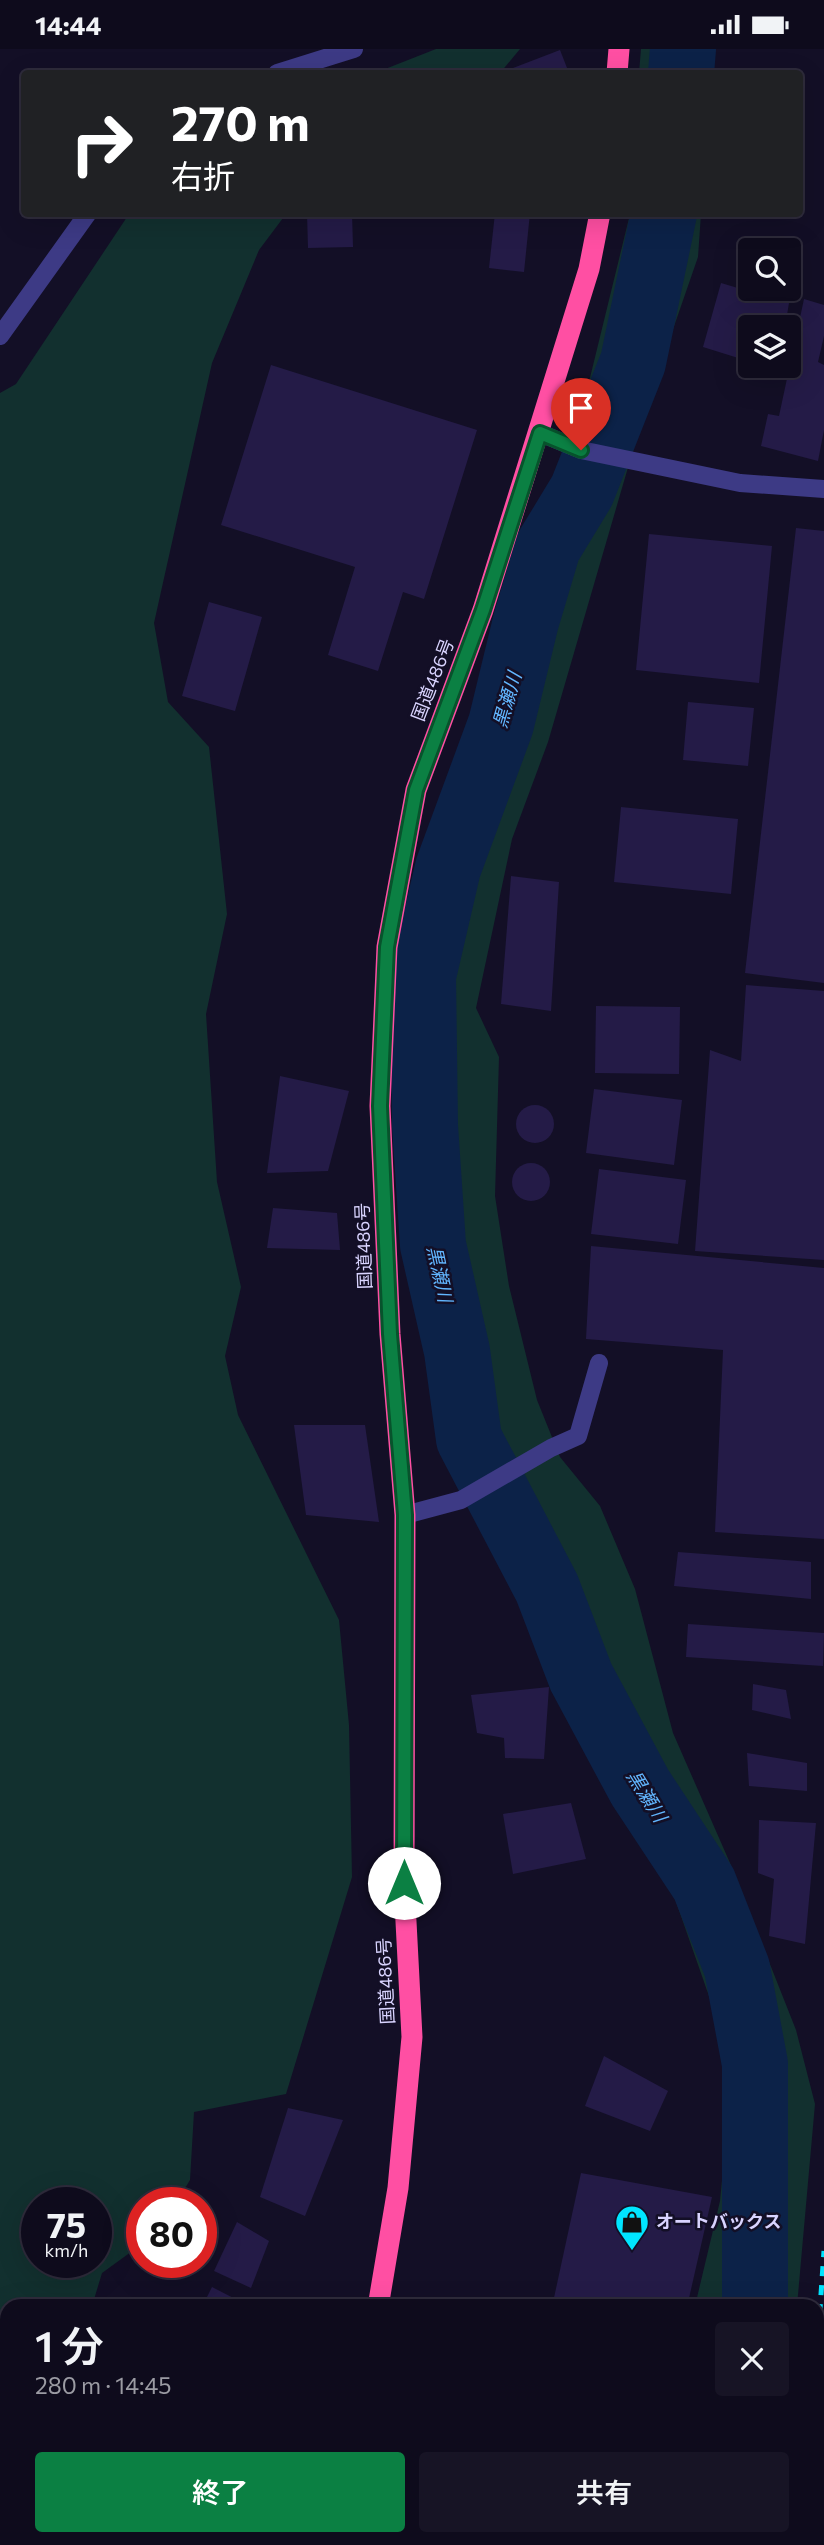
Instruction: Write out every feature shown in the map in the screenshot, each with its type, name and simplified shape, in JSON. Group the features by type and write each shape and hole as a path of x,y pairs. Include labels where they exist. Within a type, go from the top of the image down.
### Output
{"highway":[{"path":"617,70 619,49"},
{"name":"国道486号","path":"379,2299 398,2188 412,2037 404,1883 405,1515 390,1334 380,1106 387,947 416,790 483,610 540,433 589,269 599,217"}],"street":[{"path":"287,70 354,49"},
{"path":"0,336 85,217"},
{"path":"540,433 581,450 740,483 824,489"},
{"path":"405,1515 461,1500 551,1448 578,1436 600,1363"}],"green space":[{"path":"436,49 520,49 502,70 383,70"},
{"path":"641,49 710,49 709,70 639,70"},
{"path":"127,217 284,217 259,250 212,363 154,623 168,702 209,747 227,914 206,1014 217,1182 241,1287 225,1356 238,1415 339,1620 349,1725 352,1877 286,2094 194,2112 190,2180 186,2187 126,2187 126,2256 112,2266 112,2187 21,2187 21,2278 100,2278 94,2299 0,2299 0,393 16,384"},
{"path":"629,217 701,217 698,257 643,416 548,742 512,839 476,1008 499,1057 495,1196 509,1286 537,1400 560,1457 600,1506 635,1589 673,1733 730,1863 796,2030 815,2104 798,2299 697,2299 720,2201 726,2138 739,2082 667,1876 591,1717 498,1539 449,1461 415,1137 416,966 463,756 566,476"}],"building":[{"path":"560,50 568,70 513,70"},
{"path":"307,217 352,217 353,247 308,248"},
{"path":"495,217 530,217 524,272 489,268"},
{"path":"721,283 738,288 738,301 789,303 787,315 738,315 738,358 703,347"},
{"path":"804,299 824,305 824,336 818,362 824,365 824,430 818,461 761,446 768,414 779,416 787,378 801,378 801,315"},
{"path":"271,365 477,430 424,599 403,592 378,671 328,655 355,567 221,525"},
{"path":"796,528 824,531 824,983 745,973"},
{"path":"649,534 772,546 759,683 636,670"},
{"path":"209,602 262,617 235,711 182,696"},
{"path":"688,702 754,708 748,766 683,760"},
{"path":"621,807 738,819 731,894 614,882"},
{"path":"511,876 559,882 551,1011 501,1004"},
{"path":"746,985 824,991 824,1260 695,1251 710,1050 741,1061"},
{"path":"596,1006 680,1007 679,1074 595,1073"},
{"path":"280,1076 349,1091 328,1171 267,1173"},
{"path":"594,1089 682,1100 674,1165 586,1153"},
{"path":"535,1105 549,1110 554,1124 549,1138 535,1143 521,1138 516,1124 521,1110"},
{"path":"531,1163 544,1169 550,1182 544,1195 531,1201 518,1195 512,1182 518,1169"},
{"path":"599,1169 686,1180 678,1244 591,1234"},
{"path":"273,1208 337,1213 340,1250 267,1248"},
{"path":"591,1246 824,1268 824,1539 715,1532 723,1350 586,1339"},
{"path":"294,1425 365,1425 379,1522 306,1515"},
{"path":"678,1552 811,1562 811,1599 674,1586"},
{"path":"688,1624 824,1633 823,1666 686,1657"},
{"path":"753,1684 786,1690 791,1719 752,1710"},
{"path":"549,1687 544,1759 505,1758 504,1738 477,1733 471,1695"},
{"path":"747,1753 807,1763 807,1791 749,1786"},
{"path":"571,1803 586,1859 513,1874 503,1814"},
{"path":"759,1820 816,1823 805,1944 769,1936 774,1879 758,1873"},
{"path":"604,2056 668,2091 650,2131 585,2106"},
{"path":"288,2108 343,2120 305,2216 260,2197"},
{"name":"オートバックス","path":"581,2173 712,2197 689,2299 554,2299"},
{"path":"237,2222 269,2241 251,2288 217,2272 217,2265"},
{"path":"212,2287 235,2299 206,2299"}],"waterway":[{"name":"黒瀬川","path":"681,70 683,49"},
{"name":"黒瀬川","path":"663,217 633,362 582,491 548,547 526,621 501,724 448,868 423,976 425,1126 433,1245 457,1351 469,1439 547,1588 581,1677 640,1787 704,1884 737,1968 755,2064 755,2299"}],"railway":[{"path":"821,2299 824,2251"}],"place":[{"name":"オートバックス","path":"632,2252"}],"route":[{"path":"404,1883 405,1515 390,1334 380,1106 387,947 416,790 483,610 540,433 581,450"}]}
